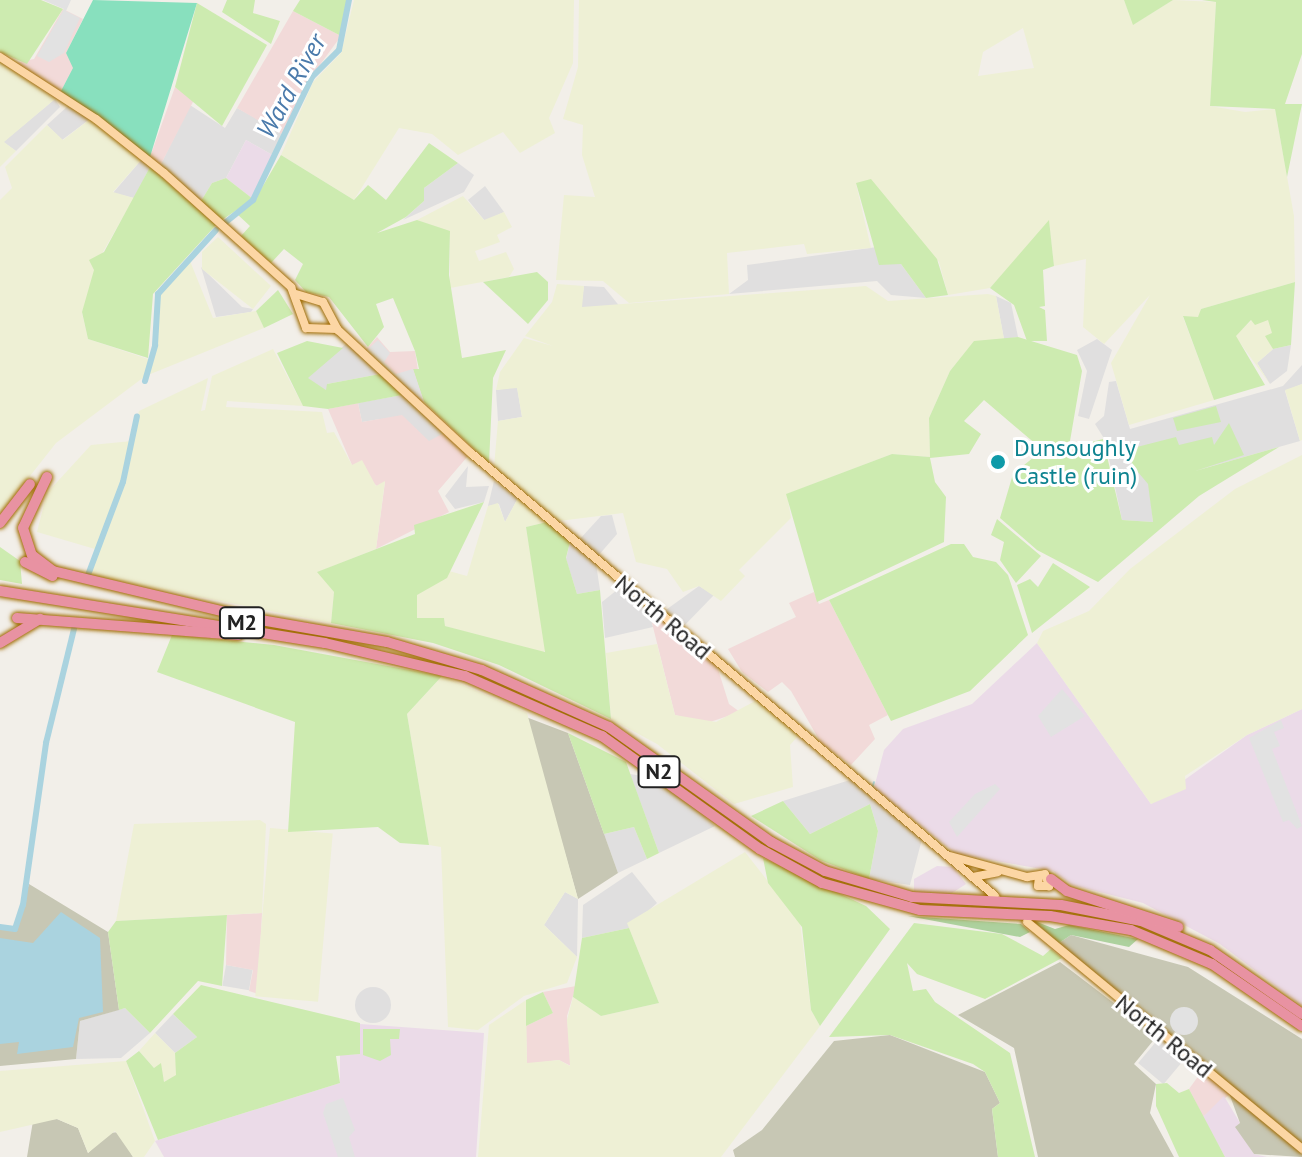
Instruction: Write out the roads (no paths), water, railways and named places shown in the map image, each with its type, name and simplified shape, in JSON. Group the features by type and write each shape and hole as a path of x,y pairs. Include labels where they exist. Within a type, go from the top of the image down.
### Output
{"highway":[{"path":"47,477 24,521 36,560 59,574 137,594"},
{"path":"0,523 30,484"},
{"path":"25,562 44,574 387,642 482,670"},
{"name":"M2","path":"0,584 375,644 482,670"},
{"name":"M2","path":"0,591 410,661"},
{"path":"17,618 74,620 299,642 410,661"},
{"path":"0,643 31,621 74,620"},
{"name":"N2","path":"410,661 499,688 579,723 668,778 760,849 822,883 920,910 1050,916 1131,930 1212,964 1302,1026"},
{"name":"N2","path":"482,670 609,727 771,842 825,871 912,897 1061,905 1141,921 1222,957 1302,1012"},
{"path":"1051,879 1067,891 1131,908 1196,937 1302,1012"}],"main road":[{"path":"0,57 118,135 296,294 323,302 330,314 322,328"},
{"path":"296,294 306,328 338,330"},
{"path":"300,310 310,300"},
{"name":"North Road","path":"330,314 338,330 480,461 995,896"},
{"path":"946,854 1051,879 1047,888 998,871 973,877"},
{"path":"973,877 988,865"},
{"path":"984,887 988,874 998,871"},
{"path":"1038,886 1039,876"},
{"name":"North Road","path":"1027,922 1302,1149"}],"water":[{"path":"61,912 100,938 103,1012 79,1018 73,1047 17,1054 19,1042 0,1044 0,938 33,943"}],"waterway":[{"name":"Ward River","path":"226,222 253,200 312,77 339,50 349,0"},
{"name":"Ward River","path":"145,381 155,345 158,294 216,230"},
{"path":"88,575 123,482 137,416"},
{"name":"Ward River","path":"0,927 15,929 23,905 46,743 74,629"},
{"path":"872,789 874,782"}],"place":[{"name":"Dunsoughly Castle (ruin)","path":"998,462"}]}
